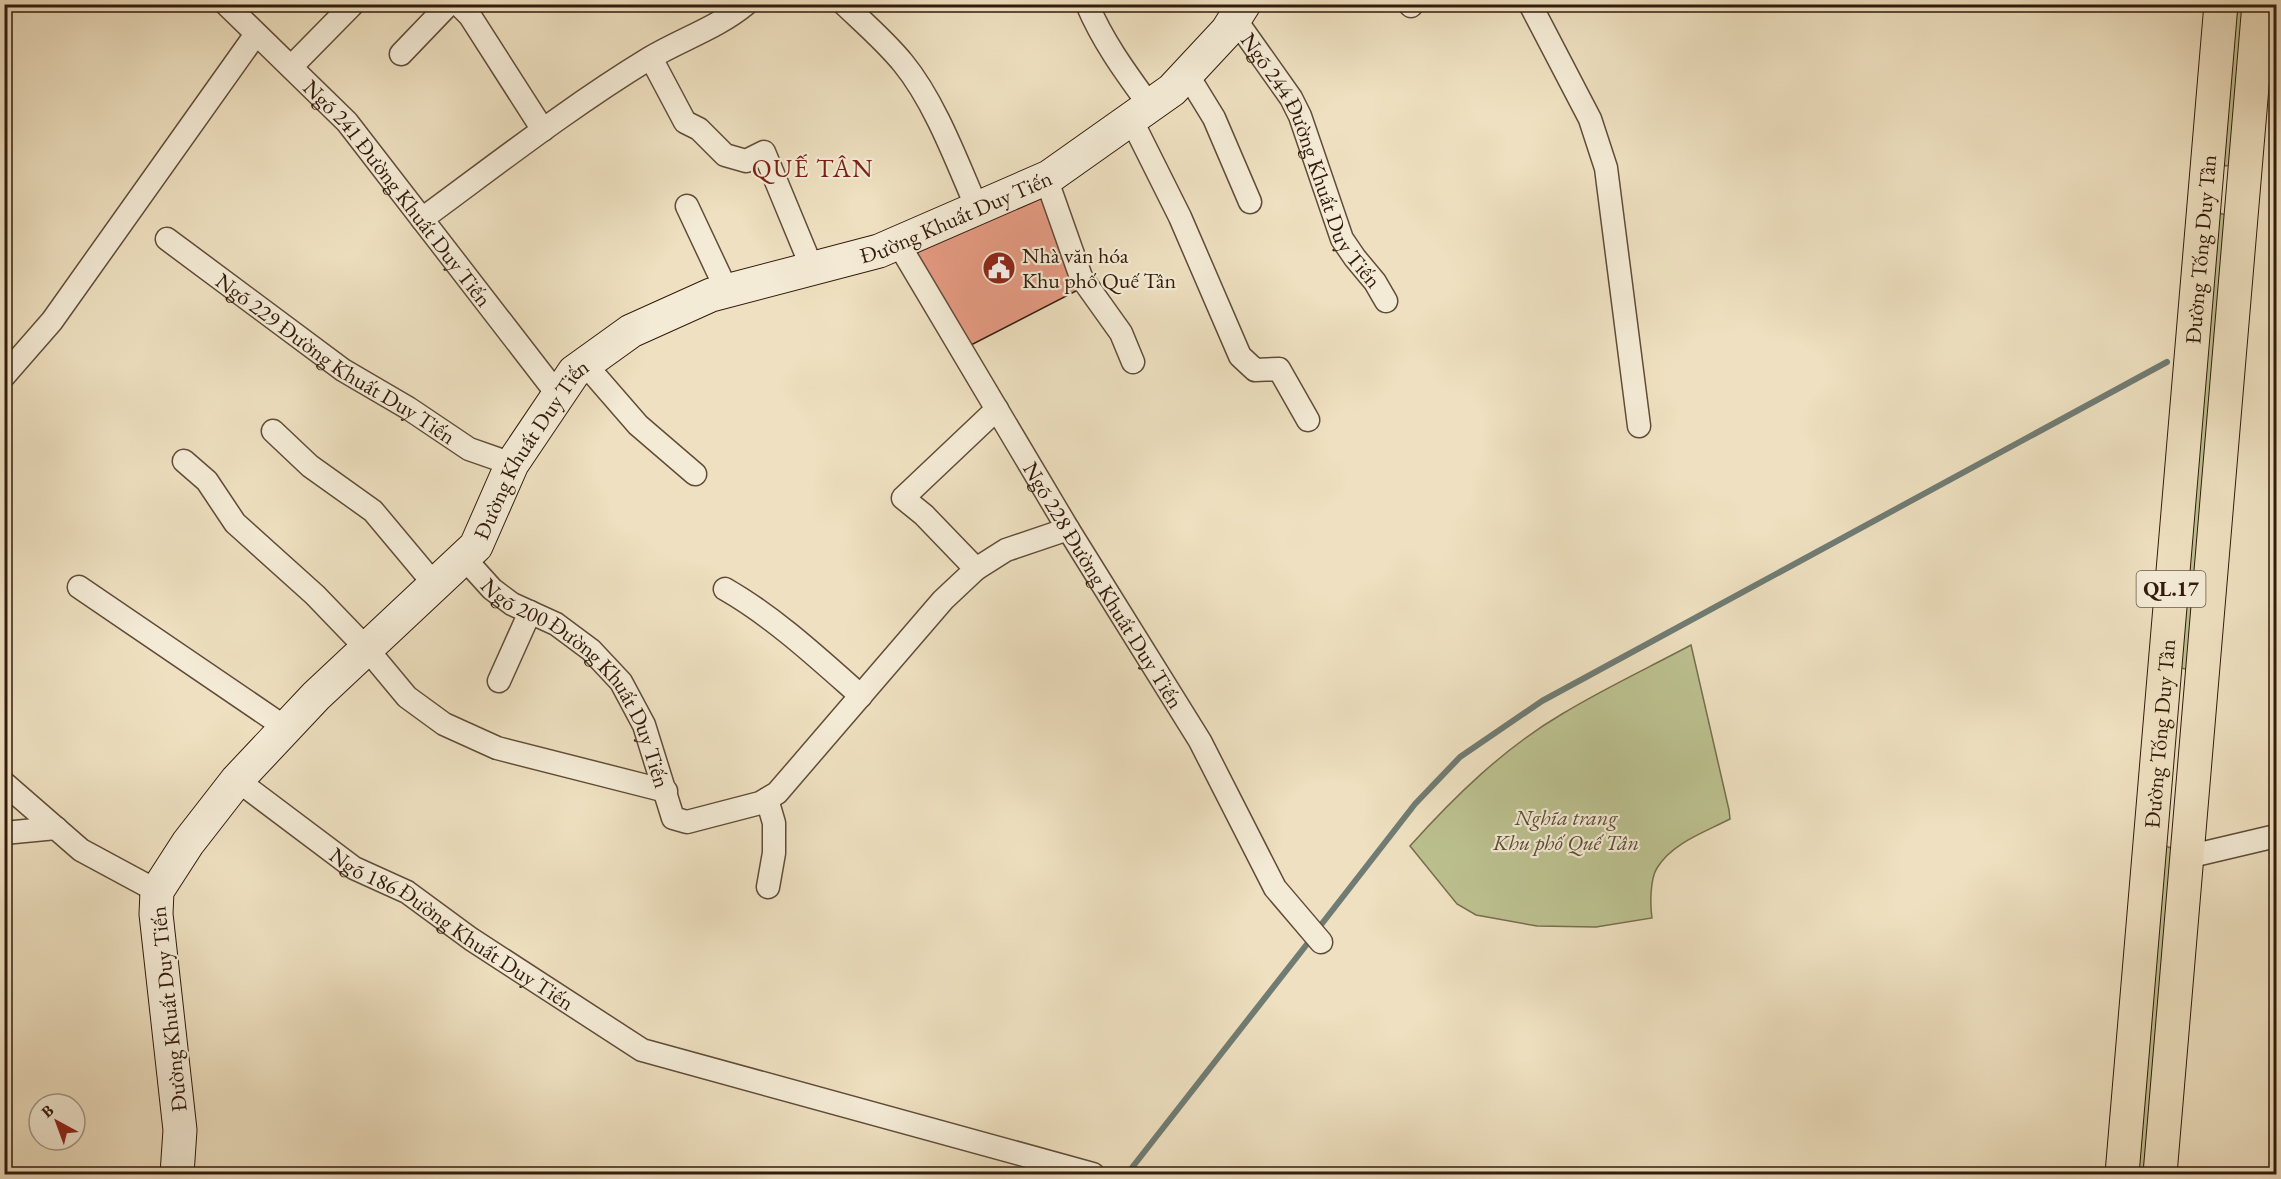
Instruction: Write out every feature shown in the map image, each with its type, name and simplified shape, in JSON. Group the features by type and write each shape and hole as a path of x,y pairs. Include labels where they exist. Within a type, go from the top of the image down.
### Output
{"highway":[{"name":"Đường Tống Duy Tân","path":"2122,1174 2222,4"},
{"name":"Đường Tống Duy Tân","path":"2160,1174 2259,4"},
{"path":"2206,190 2243,192"},
{"path":"2158,742 2196,745"}],"main road":[{"name":"Đường Khuất Duy Tiến","path":"177,1174 180,1130 156,914 157,891 188,843 237,780 316,696 476,546 512,464 574,372 632,330 711,295 879,251 1046,178 1172,90 1227,31 1239,12"}],"street":[{"path":"291,68 353,4"},
{"path":"401,54 449,4"},
{"path":"458,4 470,16 543,130"},
{"path":"422,219 543,130 651,58 731,16 746,4"},
{"path":"844,4 903,63 913,78 940,127 977,208"},
{"path":"1087,4 1141,112 1180,217 1240,356 1255,370 1279,369 1308,420"},
{"path":"1530,4 1590,119 1606,168 1639,426"},
{"name":"Ngõ 241 Đường Khuất Duy Tiến","path":"230,6 347,122 558,395"},
{"name":"Ngõ 244 Đường Khuất Duy Tiến","path":"1239,12 1300,116 1342,239 1375,282 1386,301"},
{"path":"4,376 52,321 256,34"},
{"path":"651,58 685,122 699,129 725,155 746,161 764,152 812,268"},
{"path":"1187,74 1214,118 1250,202"},
{"path":"1046,178 1081,277 1120,333 1133,362"},
{"path":"687,206 727,291"},
{"name":"Ngõ 229 Đường Khuất Duy Tiến","path":"167,239 342,370 408,408 469,449 512,464"},
{"name":"Ngõ 228 Đường Khuất Duy Tiến","path":"898,243 1068,529 1200,741 1275,888 1314,935"},
{"path":"585,364 638,425 695,474"},
{"path":"976,569 924,515 903,498 997,409"},
{"path":"273,431 310,466 373,511 435,585"},
{"path":"184,461 207,481 235,523 287,568 367,649 407,697 444,724 497,748 666,791"},
{"path":"768,887 774,853 774,823 767,799 777,793 943,600 976,569 1006,550 1068,529"},
{"name":"Ngõ 200 Đường Khuất Duy Tiến","path":"464,558 492,589 512,604 556,624 591,650 621,682 644,725 674,819 687,822 760,803 767,799"},
{"path":"79,587 286,728"},
{"path":"724,589 740,598 813,653 861,696"},
{"path":"499,681 530,612"},
{"name":"Ngõ 186 Đường Khuất Duy Tiến","path":"237,780 354,868 407,892 471,939 631,1045 677,1060 1093,1174"},
{"path":"4,783 81,850 157,891"},
{"path":"4,833 56,828"},
{"path":"2187,857 2277,836"}],"green space":[{"path":"2231,5 2248,5 2230,165 2226,166 2219,162"},
{"path":"2219,213 2226,215 2189,666 2185,669 2181,668"},
{"name":"Nghĩa trang Khu phố Quế Tân","path":"1691,645 1730,819 1690,839 1663,859 1653,879 1652,918 1596,927 1537,926 1476,915 1457,904 1410,846 1481,774 1520,742 1609,687"},
{"path":"2166,846 2173,849 2149,1174 2133,1174"}],"building":[{"name":"Nhà văn hóa Khu phố Quế Tân","path":"1042,189 1080,289 971,345 913,247"}],"waterway":[{"path":"1317,930 1415,804 1460,757 1542,701 2167,362"},
{"path":"1127,1174 1311,939"}],"place":[{"name":"Nhà văn hóa Khu phố Quế Tân","path":"999,268"}],"district":[{"name":"QUẾ TÂN","path":"813,168"}]}
